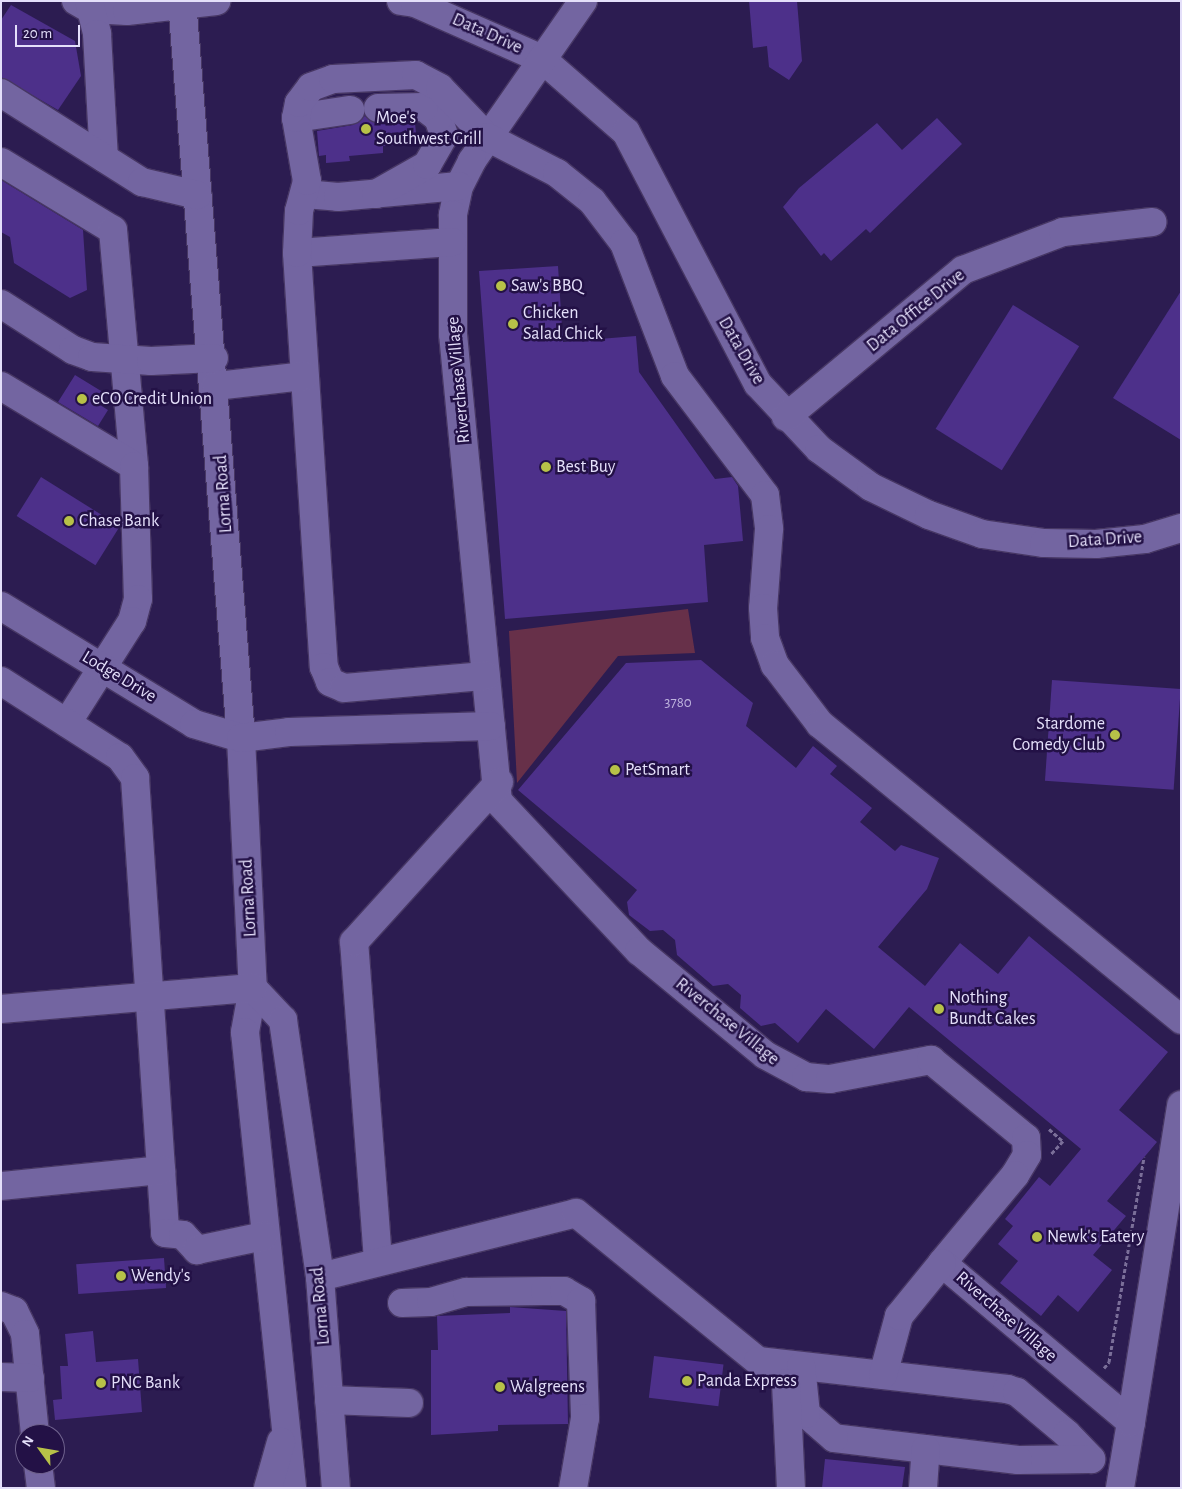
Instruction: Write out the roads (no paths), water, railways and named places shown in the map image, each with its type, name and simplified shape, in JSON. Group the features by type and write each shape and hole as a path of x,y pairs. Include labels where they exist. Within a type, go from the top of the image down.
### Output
{"street":[{"path":"85,4 127,11 182,3 216,1"},
{"name":"Data Drive","path":"401,1 415,3 542,59 626,132 758,384 786,417 819,449 871,487 982,534 1096,544 1145,539 1181,528"},
{"name":"Riverchase Village","path":"583,1 487,137 459,186 452,242 453,334 484,676 499,782 498,801 633,946 765,1055 806,1077 830,1079 931,1060 1026,1138 1027,1155 1015,1175 942,1262 1131,1422"},
{"name":"Lorna Road","path":"182,3 197,195 214,358 241,738 253,988 245,1032 264,1236 292,1488"},
{"path":"85,4 97,34 104,158"},
{"path":"484,676 344,688 326,675 297,252 299,210 307,182 296,118 302,95 333,79 416,75 440,88 487,137 558,173 592,201 624,243 675,376 765,495 769,529 765,638 775,665 820,724 1181,1020"},
{"path":"1,93 142,182 197,195"},
{"path":"376,194 427,165 444,135 438,118 424,107 378,108"},
{"path":"296,118 350,110"},
{"path":"1,162 113,230 134,466 138,599 132,621 67,723"},
{"path":"305,194 376,194 459,186"},
{"name":"Data Office Drive","path":"786,417 963,270 1063,232 1152,222"},
{"path":"297,252 452,242"},
{"path":"1,304 73,350 125,360 214,358"},
{"path":"216,386 304,376"},
{"path":"1,386 134,466"},
{"name":"Lodge Drive","path":"1,606 194,724 241,738"},
{"path":"1,681 120,757 135,778 151,997 165,1233 183,1235 197,1250 264,1236"},
{"path":"241,738 288,732 491,726"},
{"path":"378,1260 354,942 499,782"},
{"path":"1,1009 253,988"},
{"name":"Lorna Road","path":"253,988 283,1020 320,1277 336,1488"},
{"path":"320,1277 378,1260 576,1213 758,1360 1017,1392 1090,1459 1121,1477 1181,1105"},
{"path":"1,1186 161,1170"},
{"path":"883,1375 898,1316 942,1262"},
{"path":"402,1303 432,1302 467,1292 545,1290 564,1292 581,1301 585,1418 573,1488"},
{"path":"1,1306 19,1319 30,1378 34,1424"},
{"path":"793,1365 806,1414 816,1427 834,1438 1018,1460 1090,1459"},
{"path":"791,1488 793,1365"},
{"path":"1,1377 30,1378"},
{"path":"329,1400 409,1403"},
{"path":"268,1488 285,1426"},
{"path":"923,1488 936,1450"},
{"path":"936,1450 941,1488"},
{"path":"39,1474 41,1488"}],"place":[{"name":"Moe's Southwest Grill","path":"366,129"},
{"name":"Saw's BBQ","path":"501,286"},
{"name":"Chicken Salad Chick","path":"513,324"},
{"name":"eCO Credit Union","path":"82,399"},
{"name":"Best Buy","path":"546,467"},
{"name":"Chase Bank","path":"69,521"},
{"name":"Stardome Comedy Club","path":"1115,735"},
{"name":"PetSmart","path":"615,770"},
{"name":"Nothing Bundt Cakes","path":"939,1009"},
{"name":"Newk's Eatery","path":"1037,1237"},
{"name":"Wendy's","path":"121,1276"},
{"name":"Panda Express","path":"687,1381"},
{"name":"PNC Bank","path":"101,1383"},
{"name":"Walgreens","path":"500,1387"}]}
